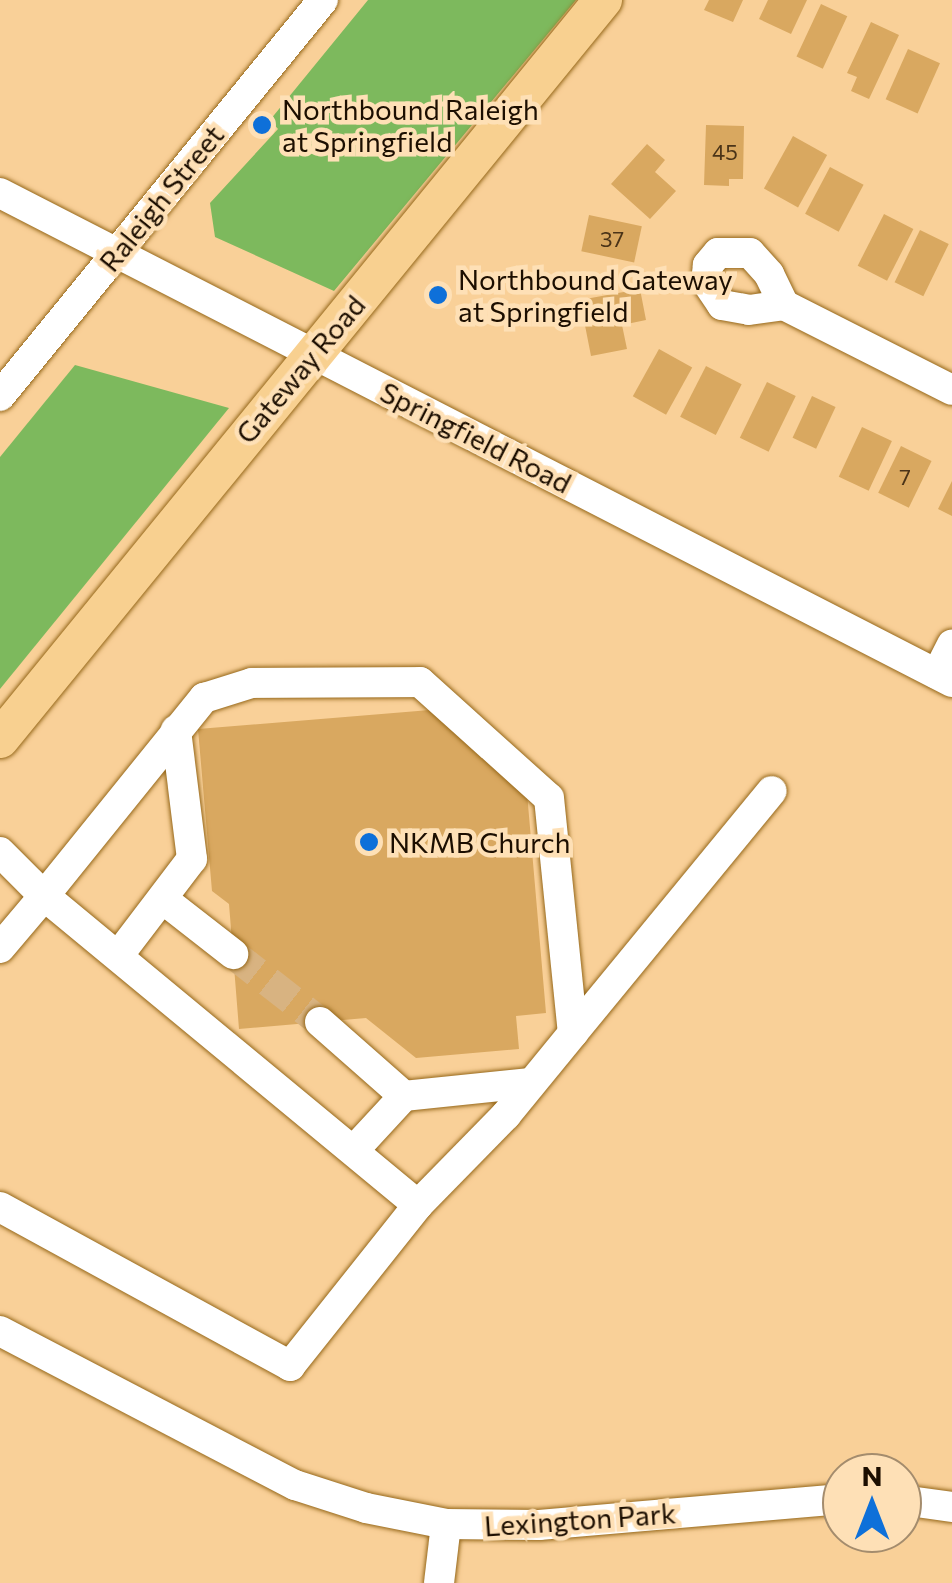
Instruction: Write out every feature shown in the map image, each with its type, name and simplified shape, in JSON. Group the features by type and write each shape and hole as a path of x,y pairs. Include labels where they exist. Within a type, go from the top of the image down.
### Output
{"main road":[{"name":"Gateway Road","path":"0,739 603,0"}],"street":[{"name":"Raleigh Street","path":"0,396 324,0"},
{"name":"Springfield Road","path":"0,193 944,678"},
{"path":"784,305 952,390"},
{"path":"944,678 952,644"},
{"path":"0,948 204,698 252,683 420,682 549,798 573,1033"},
{"path":"118,956 192,859 176,730"},
{"path":"0,1207 290,1366 418,1205 506,1115 772,791"},
{"path":"0,852 44,896 354,1148 418,1205"},
{"path":"164,900 233,954"},
{"path":"320,1022 404,1096"},
{"path":"354,1148 404,1096 530,1083"},
{"name":"Lexington Park","path":"0,1331 295,1484 366,1508 446,1524 539,1525 822,1501"},
{"path":"922,1503 952,1507"},
{"path":"439,1583 446,1524"}],"green space":[{"path":"368,0 576,0 334,291 215,237 210,203 278,129 270,120"},
{"path":"75,365 229,408 0,689 0,457"}],"building":[{"path":"709,0 743,0 733,22 704,10"},
{"path":"768,0 807,0 791,34 759,19"},
{"path":"821,4 847,16 823,69 796,57"},
{"path":"871,22 899,35 869,99 851,91 857,77 847,73"},
{"path":"908,49 940,63 918,113 886,99"},
{"path":"706,125 744,126 743,179 729,179 729,186 704,185"},
{"path":"793,136 827,155 798,207 764,188"},
{"path":"647,144 665,160 655,172 676,191 650,219 611,184"},
{"path":"830,167 864,185 839,232 805,214"},
{"path":"884,214 913,229 887,281 858,266"},
{"path":"589,215 642,226 634,262 581,251"},
{"path":"920,230 949,244 923,296 895,282"},
{"path":"640,289 646,320 622,325 627,349 591,356 580,300"},
{"path":"659,349 692,367 666,415 633,396"},
{"path":"706,366 742,384 716,435 680,417"},
{"path":"767,382 796,396 769,452 740,438"},
{"path":"812,396 836,407 816,449 793,438"},
{"path":"862,427 892,441 869,491 839,477"},
{"path":"901,446 932,461 909,508 878,493"},
{"path":"952,481 952,516 938,509"},
{"name":"NKMB Church","path":"430,710 527,793 546,1013 516,1016 519,1049 416,1058 366,1018 239,1029 229,904 212,891 198,729"}],"tunnel":[{"path":"233,954 320,1022"}],"place":[{"name":"Northbound Raleigh at Springfield","path":"262,125"},
{"name":"Northbound Gateway at Springfield","path":"438,295"},
{"name":"NKMB Church","path":"369,842"}]}
